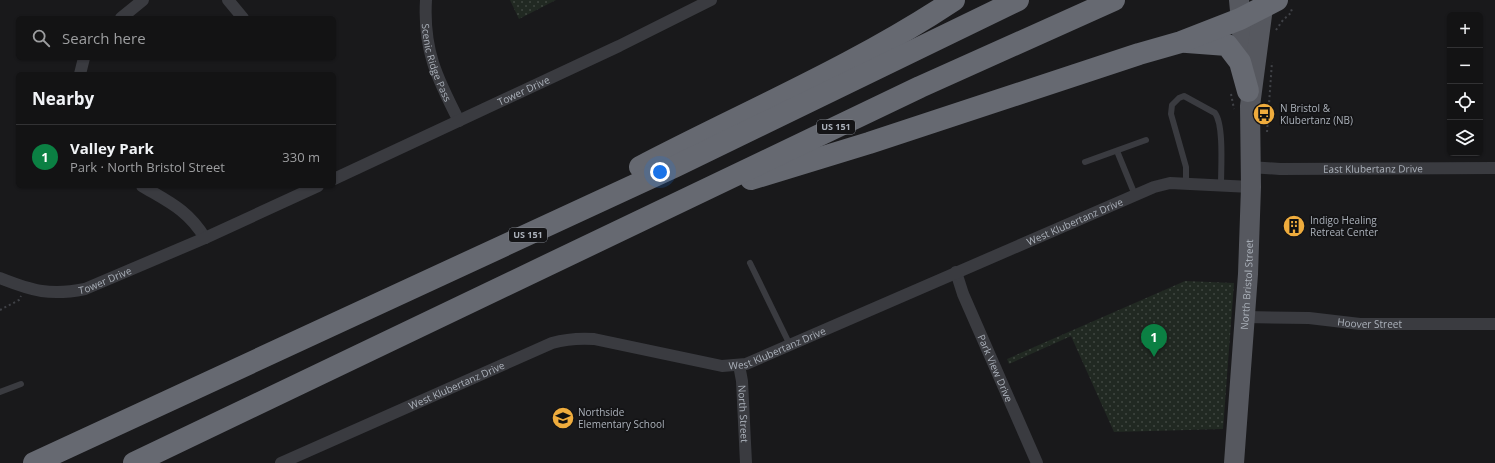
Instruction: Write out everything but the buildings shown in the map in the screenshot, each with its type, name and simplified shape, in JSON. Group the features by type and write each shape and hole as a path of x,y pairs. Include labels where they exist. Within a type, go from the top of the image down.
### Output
{"highway":[{"path":"419,285 520,228 853,60 925,20 954,0"},
{"name":"US 151","path":"34,463 676,166 1018,0"},
{"name":"US 151","path":"134,463 920,86 1114,0"},
{"path":"560,260 752,179 869,143 1138,54 1181,42 1239,10 1274,3"},
{"path":"1181,42 1227,45 1240,62 1249,99"}],"main road":[{"name":"North Bristol Street","path":"1249,99 1274,3"},
{"name":"North Bristol Street","path":"1234,463 1248,274 1251,177 1249,99 1239,10"}],"street":[{"path":"123,16 143,0"},
{"path":"228,0 241,16"},
{"name":"Scenic Ridge Pass","path":"426,0 426,37 430,53 438,77 459,121"},
{"name":"Tower Drive","path":"336,178 619,46 711,0"},
{"path":"80,72 84,60"},
{"name":"East Klubertanz Drive","path":"1251,177 1280,169 1495,168"},
{"name":"West Klubertanz Drive","path":"281,463 298,454 552,343 563,340 583,338 594,339 715,365 722,366 746,364 1154,187 1170,183 1222,185 1251,177"},
{"path":"145,188 179,208 196,224 205,238"},
{"name":"Tower Drive","path":"0,278 25,288 47,292 66,293 85,289 205,238 314,188"},
{"name":"Park View Drive","path":"956,272 963,294 1037,463"},
{"name":"Hoover Street","path":"1244,316 1309,318 1360,324 1495,324"},
{"name":"North Street","path":"739,365 742,382 746,463"}],"lane":[{"path":"1186,183 1186,167 1170,114 1172,105 1179,98 1184,96 1215,113 1218,118 1221,136 1222,185"},
{"path":"1085,162 1146,140"},
{"path":"1117,151 1135,195"},
{"path":"750,263 790,345"},
{"path":"0,392 21,384"}],"path":[{"path":"1274,3 1292,12 1282,20 1275,33"},
{"path":"1266,137 1272,59"},
{"path":"0,310 19,300 25,288"}],"shaded area":[{"path":"510,0 556,0 519,19"},
{"path":"1185,281 1234,283 1223,429 1114,432 1071,336 1009,364 1007,359"}],"place":[{"name":"N Bristol & Klubertanz (NB)","path":"1264,114"},
{"name":"Indigo Healing Retreat Center","path":"1294,226"},
{"name":"Valley Park","path":"1154,357"},
{"name":"Northside Elementary School","path":"563,418"}]}
